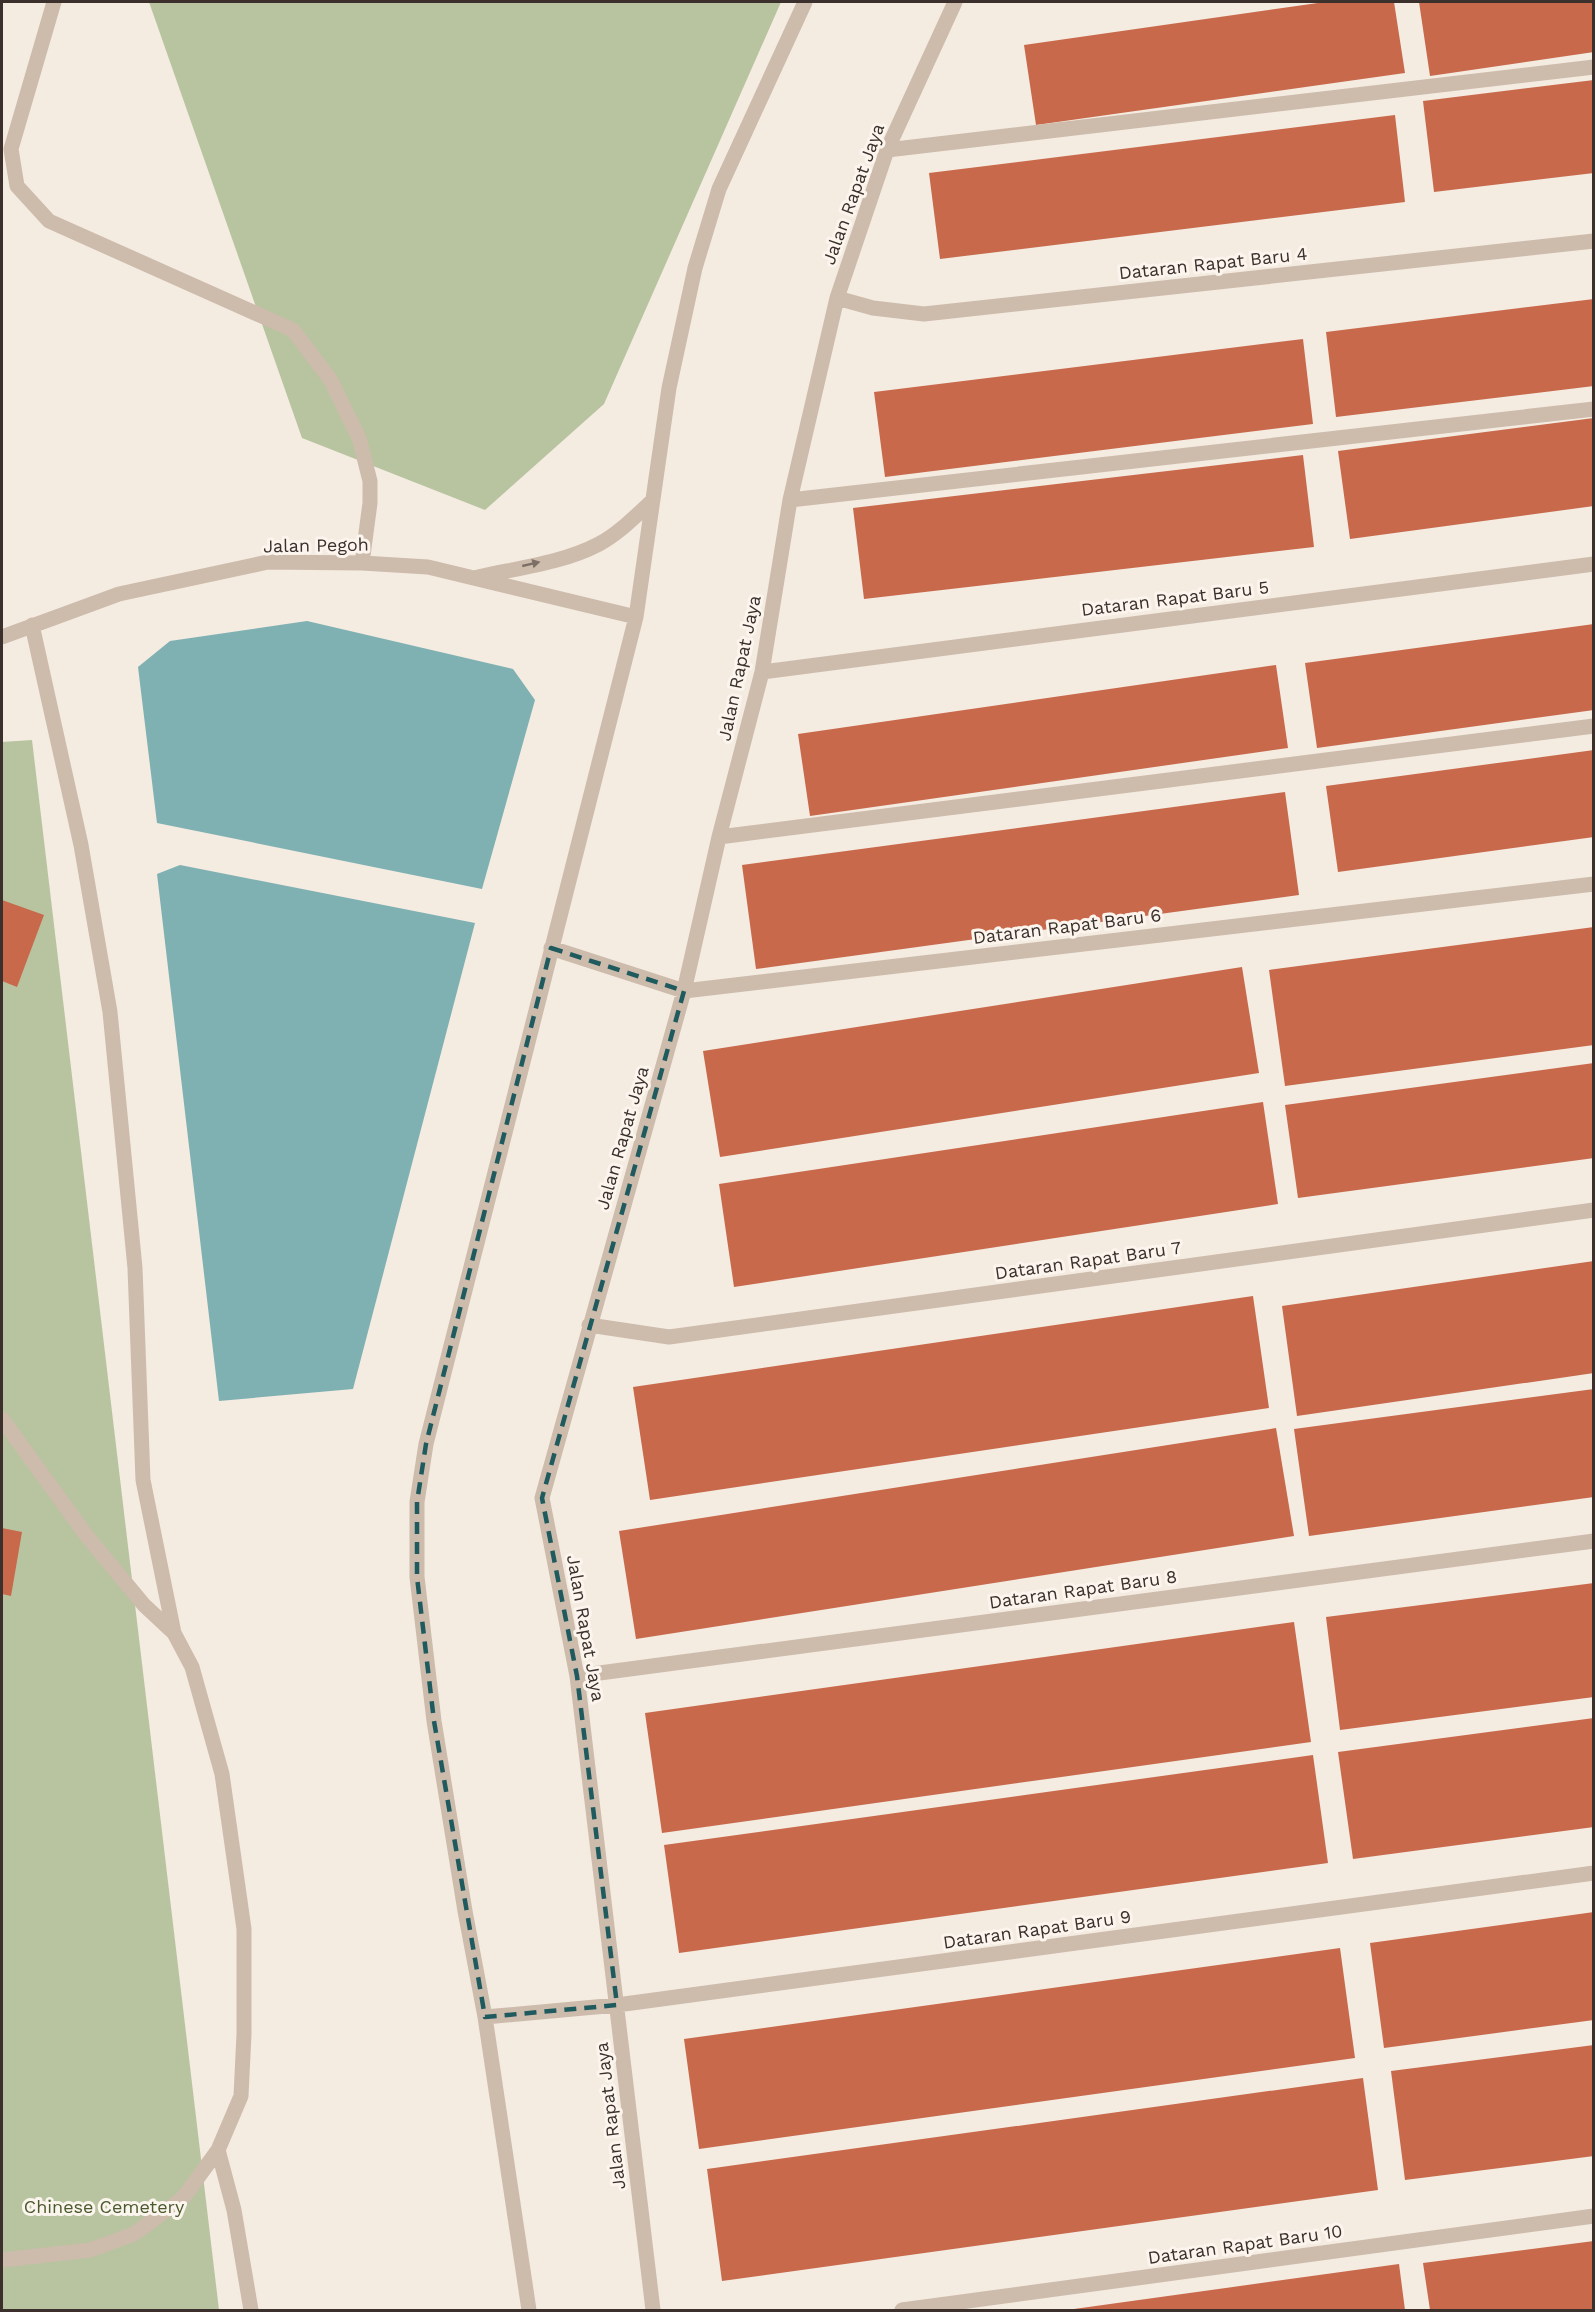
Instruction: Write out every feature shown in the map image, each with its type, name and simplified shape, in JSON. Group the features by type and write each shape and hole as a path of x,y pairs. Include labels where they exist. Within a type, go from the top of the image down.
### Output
{"street":[{"path":"54,2 11,149 17,186 49,220 293,330 330,379 359,438 370,481 370,503 362,563"},
{"path":"529,2310 485,2017 434,1721 417,1577 417,1502 426,1444 636,616 669,388 696,268 719,189 805,2"},
{"name":"Jalan Rapat Jaya","path":"653,2310 577,1676 542,1498 684,991 719,837 762,672 790,501 837,298 887,150 955,2"},
{"path":"887,150 1593,67"},
{"name":"Dataran Rapat Baru 4","path":"837,298 873,308 924,314 1593,241"},
{"path":"790,501 1593,410"},
{"path":"474,578 572,555 599,544 616,533 653,501"},
{"name":"Jalan Pegoh","path":"2,637 119,594 268,562 362,563 428,567 636,616"},
{"name":"Dataran Rapat Baru 5","path":"762,672 1593,564"},
{"path":"2,2260 90,2250 134,2234 183,2199 218,2150 241,2096 244,2034 244,1929 222,1774 192,1667 174,1633 143,1480 135,1268 110,1012 81,845 32,625"},
{"path":"719,837 1593,726"},
{"name":"Dataran Rapat Baru 6","path":"551,948 684,991 1593,884"},
{"name":"Dataran Rapat Baru 7","path":"589,1325 669,1337 1593,1210"},
{"path":"2,1419 86,1535 144,1605 174,1633"},
{"name":"Dataran Rapat Baru 8","path":"577,1676 1593,1541"},
{"name":"Dataran Rapat Baru 9","path":"485,2017 617,2005 1593,1873"},
{"path":"218,2150 234,2210 251,2310"},
{"name":"Dataran Rapat Baru 10","path":"902,2310 1593,2216"}],"highlighted area":[{"path":"551,948 684,991 542,1498 577,1676 617,2005 485,2017 434,1721 417,1577 417,1502 426,1444"}],"green space":[{"path":"149,2 781,2 604,404 485,510 302,438"},
{"name":"Chinese Cemetery","path":"32,740 219,2310 2,2310 2,742"}],"water":[{"path":"307,621 513,669 535,700 482,889 157,823 138,667 170,641"},
{"path":"180,865 475,923 353,1389 219,1401 157,874"}],"building":[{"path":"1325,2 1394,2 1405,73 1036,125 1024,45"},
{"path":"1419,2 1594,2 1594,52 1430,76"},
{"path":"1594,80 1594,173 1434,192 1423,101"},
{"path":"1395,115 1405,202 940,259 929,173"},
{"path":"1594,299 1594,386 1336,417 1326,332"},
{"path":"1303,339 1313,424 885,477 874,392"},
{"path":"1594,418 1594,506 1350,539 1338,451"},
{"path":"1303,455 1314,547 864,599 853,508"},
{"path":"1594,624 1594,710 1317,748 1305,663"},
{"path":"1276,665 1288,748 810,816 798,734"},
{"path":"1594,750 1594,837 1338,872 1326,786"},
{"path":"1285,792 1299,895 756,969 742,865"},
{"path":"2,900 44,915 17,987 2,981"},
{"path":"1594,927 1594,1045 1285,1086 1269,970"},
{"path":"1242,967 1259,1073 720,1157 703,1051"},
{"path":"1594,1063 1594,1158 1298,1198 1285,1105"},
{"path":"1263,1102 1278,1204 734,1287 719,1184"},
{"path":"1594,1261 1594,1373 1297,1416 1282,1306"},
{"path":"1253,1296 1269,1408 650,1500 633,1387"},
{"path":"1594,1389 1594,1497 1309,1536 1294,1429"},
{"path":"1276,1428 1294,1536 636,1639 619,1531"},
{"path":"2,1528 22,1532 11,1596 2,1594"},
{"path":"1594,1583 1594,1697 1340,1730 1326,1617"},
{"path":"1294,1622 1311,1742 662,1833 645,1713"},
{"path":"1594,1718 1594,1827 1353,1859 1338,1752"},
{"path":"1313,1755 1328,1863 679,1953 664,1845"},
{"path":"1594,1912 1594,2020 1384,2048 1370,1943"},
{"path":"1340,1948 1355,2058 699,2149 684,2039"},
{"path":"1594,2045 1594,2156 1405,2180 1391,2071"},
{"path":"1363,2078 1378,2190 722,2281 707,2169"},
{"path":"1594,2241 1594,2310 1430,2310 1423,2263"},
{"path":"1399,2264 1405,2310 1074,2310 1074,2309"}]}
